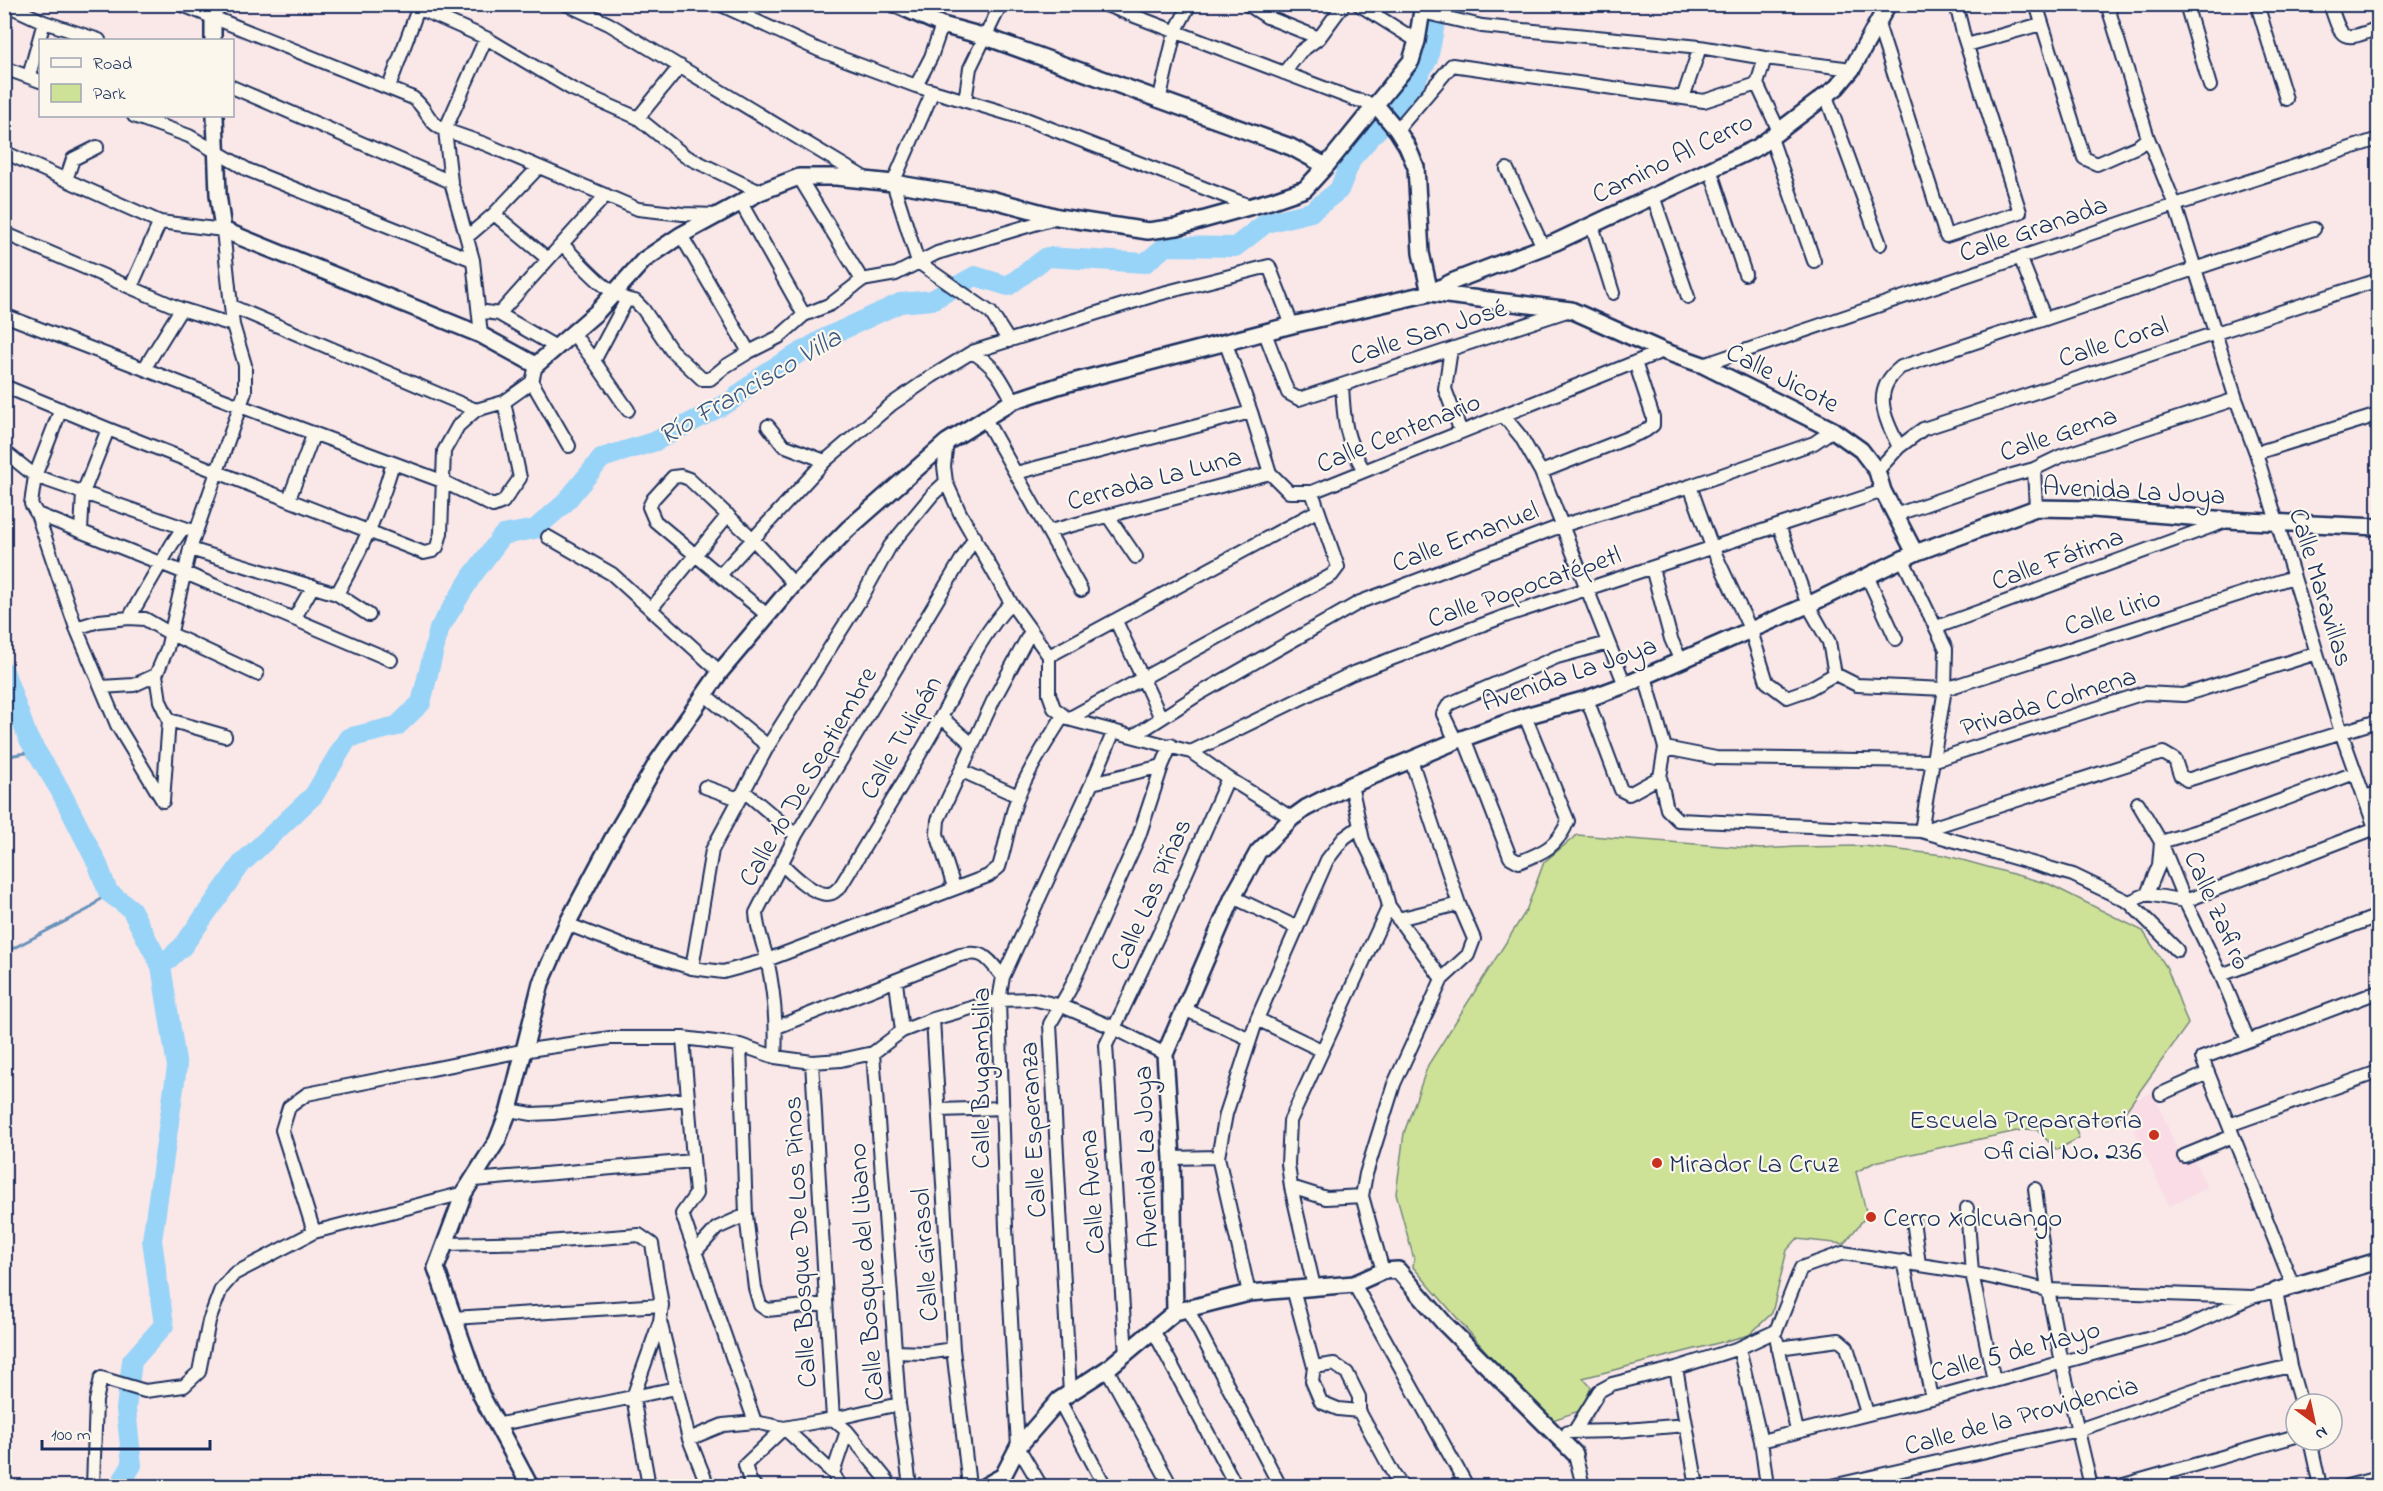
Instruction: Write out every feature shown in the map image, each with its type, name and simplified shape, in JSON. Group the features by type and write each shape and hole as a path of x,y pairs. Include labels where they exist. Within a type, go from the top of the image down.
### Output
{"main road":[{"path":"895,4 942,25 986,38 1291,147 1326,166"},
{"name":"Camino Al Cerro","path":"1430,293 1454,281 1543,247 1758,147 1827,96 1852,69 1888,4"},
{"path":"215,117 218,194 223,230 481,335 536,365 572,332 619,297 644,260 681,235 760,192 799,177 836,177 893,183 990,199 1058,217 1148,231 1177,227 1305,189 1411,61 1417,41 1422,8"},
{"path":"213,39 214,11"},
{"path":"530,1486 481,1395 436,1268 464,1193 497,1141 509,1110 522,1051 541,983 567,924 658,761 720,672 794,584 848,529 947,442 984,417 1013,401 1061,385 1292,325 1430,293 1421,253 1416,167 1397,130 1376,105"},
{"name":"Calle Jicote","path":"1430,293 1571,309 1664,351 1703,364 1833,430 1861,450 1876,471 1909,556"},
{"name":"Avenida La Joya","path":"1181,1310 1165,1054 1233,897 1257,852 1292,818 1351,785 1460,739 1625,685 1868,578 1909,556 2036,508 2093,509 2227,520 2379,527"},
{"path":"2276,1291 2379,1261"},
{"path":"985,1486 1003,1476 1018,1448 1065,1397 1126,1355 1153,1330 1181,1310 1249,1293 1354,1284 1383,1271 1398,1270 1444,1323 1575,1454"}],"street":[{"path":"5,4 44,22 96,39"},
{"path":"180,4 214,11 389,87 421,104 433,125 485,144 638,209 719,215"},
{"path":"566,4 609,24 869,180"},
{"path":"718,4 819,50 916,86 1026,119 1250,206"},
{"path":"965,101 970,69 1001,4"},
{"path":"1103,4 1284,74 1376,105"},
{"path":"1159,101 1175,32 1190,4"},
{"path":"1246,4 1267,17 1319,38"},
{"path":"1284,74 1300,52 1319,38 1344,4"},
{"path":"1358,4 1417,41"},
{"path":"1878,24 1946,236 2020,212 1956,4"},
{"path":"2036,4 2084,158 2097,164 2138,146 2148,138"},
{"name":"Calle Maravillas","path":"2108,4 2148,138 2175,204 2236,399 2256,453 2341,732 2377,832"},
{"path":"2186,4 2210,86"},
{"path":"2257,4 2286,99"},
{"path":"2330,4 2339,30 2345,36 2353,38 2379,28"},
{"path":"389,87 413,7 486,38 572,89 638,118 685,156 760,192"},
{"path":"1422,8 1482,26 1700,47 1852,69"},
{"path":"41,39 44,22"},
{"path":"1967,45 2041,24"},
{"path":"916,86 931,57 942,25"},
{"path":"481,335 473,260 451,182 446,130 486,38"},
{"path":"1683,98 1700,47"},
{"path":"4,68 35,79 39,54"},
{"path":"1765,58 1757,84 1775,134 1814,261"},
{"path":"1397,130 1452,65 1704,100 1757,84"},
{"path":"638,118 680,66"},
{"path":"234,88 451,182"},
{"path":"933,91 893,183 918,262 991,312 1009,341"},
{"path":"1827,96 1880,244"},
{"path":"137,117 189,136 248,170 473,260"},
{"name":"Calle Granada","path":"1703,364 2175,204 2379,139"},
{"path":"66,180 73,159 97,147"},
{"path":"4,152 160,222 223,230 233,325 245,364 245,392 190,549 167,649 156,675 160,701 169,720 163,801 117,725 76,628 37,514 31,504 35,476 61,410"},
{"path":"467,237 494,214 539,167"},
{"path":"1507,169 1543,247"},
{"path":"1710,169 1745,274"},
{"path":"799,177 862,280"},
{"path":"499,314 606,195"},
{"path":"1653,196 1688,297"},
{"path":"741,203 804,315"},
{"path":"494,214 548,259"},
{"path":"562,244 619,297 635,301 671,350 702,379 710,379 749,352 779,337 804,315 831,304 862,280 896,274 937,253 1058,217"},
{"path":"131,287 160,222"},
{"path":"1592,225 1613,293"},
{"path":"1899,447 1885,418 1883,389 1889,376 1901,367 2314,229"},
{"path":"5,234 181,309 233,325"},
{"path":"681,235 749,352"},
{"path":"2020,257 2045,319"},
{"path":"720,575 825,461 892,404 972,352 1155,295 1269,266 1292,325"},
{"name":"Calle Coral","path":"1876,471 1899,447 1923,429 2379,280"},
{"path":"594,361 619,297"},
{"path":"231,306 476,410"},
{"path":"144,369 181,309"},
{"name":"Calle San José","path":"1265,333 1288,393 1299,399 1571,309"},
{"path":"478,311 499,314 556,346"},
{"path":"4,315 442,481 494,506 503,502 520,478 504,402"},
{"path":"572,332 628,410"},
{"path":"1226,344 1270,473 1289,492 1312,492"},
{"path":"1451,349 1445,389 1461,432"},
{"name":"Calle Centenario","path":"1066,717 1332,575 1338,567 1312,492 1664,351"},
{"path":"972,352 985,360 999,374 1013,401"},
{"path":"1540,472 1645,432 1653,424 1653,417 1635,362"},
{"path":"4,386 424,553 433,551 437,547 441,533 444,451 458,426 476,410 504,402 532,382 536,365"},
{"path":"532,382 569,446"},
{"path":"1342,385 1344,426 1352,450 1364,471"},
{"name":"Calle Gema","path":"1895,515 2034,469 2061,456 2236,399"},
{"path":"1016,473 1251,412"},
{"path":"1503,415 1521,436 1540,472 1625,685"},
{"path":"2256,453 2379,415"},
{"path":"984,417 1050,531 1081,590"},
{"path":"768,426 783,445 825,461"},
{"path":"81,531 83,493 108,429"},
{"name":"Calle Emanuel","path":"1135,735 1199,694 1360,602 1561,525 1690,486 1814,443 1833,430"},
{"path":"289,499 314,433"},
{"path":"947,442 944,466 946,482 1011,603 1050,656 1049,694 1054,708 1066,717 1191,752 1292,818"},
{"path":"4,451 35,476 196,532"},
{"path":"337,594 354,565 384,496 393,463"},
{"path":"2034,469 2036,508"},
{"name":"Cerrada La Luna","path":"1050,531 1270,473"},
{"path":"767,615 655,521 650,507 653,499 673,477 681,476 689,479 752,538 794,584"},
{"path":"692,968 712,850 768,746 862,597 890,546 933,494 946,482"},
{"path":"1690,486 1712,547 1751,630 1767,682 1787,697 1807,690 1835,674"},
{"name":"Calle Popocatépetl","path":"1191,752 1351,674 1508,615 1883,491"},
{"path":"1050,656 1317,511"},
{"path":"37,514 391,660"},
{"path":"651,609 728,515"},
{"path":"1108,516 1136,557"},
{"name":"Calle Fátima","path":"1937,627 2227,520"},
{"path":"1779,526 1808,605 1829,642 1835,674"},
{"path":"129,618 183,528"},
{"path":"548,537 612,574 720,672"},
{"name":"Calle 10 De Septiembre","path":"775,1058 777,1027 767,960 757,926 756,913 796,835 975,537"},
{"path":"190,549 337,594 369,615"},
{"path":"1909,556 1946,649 1945,689 1921,831"},
{"path":"1652,568 1671,639 1681,661"},
{"name":"Calle Lirio","path":"1945,689 2293,577"},
{"path":"1868,578 1896,639"},
{"path":"294,619 313,586"},
{"name":"Calle Tulipán","path":"781,862 798,881 824,894 831,893 840,887 993,625 1011,603"},
{"path":"76,628 99,621 145,619 171,634 257,674"},
{"path":"1116,621 1161,718"},
{"path":"954,887 937,834 938,820 993,701 1031,631"},
{"path":"1525,716 1568,821 1562,834 1548,850 1519,862 1510,857 1460,739 1443,714 1449,705 1557,657 1608,643"},
{"name":"Privada Colmena","path":"1665,748 1716,758 1932,761 2144,693 2184,695 2317,653"},
{"path":"1835,674 1857,685 1945,689"},
{"path":"101,687 134,685 156,675"},
{"path":"1645,676 1665,748 1660,777 1667,809 1678,820 1921,831 2073,875 2128,902 2177,950"},
{"path":"704,694 768,746"},
{"path":"1587,699 1621,790 1629,794 1660,777"},
{"path":"941,717 973,745"},
{"path":"567,924 631,949 692,968 723,972 767,960 988,876 999,867 1008,824 1018,796 1042,749 1066,717"},
{"path":"169,720 225,736"},
{"path":"1921,831 2163,753 2175,760 2180,775 2187,780 2379,721"},
{"name":"Calle Bugambilia","path":"1018,1448 1006,1228 999,1000 1003,977 1114,731"},
{"name":"Calle Esperanza","path":"1065,1397 1050,1024 1062,1006 1138,836 1162,766 1172,745"},
{"path":"1383,1271 1362,1197 1366,1174 1394,1084 1442,980 1468,955 1474,939 1459,904 1411,760"},
{"path":"1092,783 1162,766"},
{"path":"962,771 1018,796"},
{"path":"2147,894 2159,865 2161,842 2207,828 2355,773"},
{"name":"Calle Las Piñas","path":"1112,1027 1139,978 1228,778"},
{"path":"1351,785 1363,840 1381,877 1389,906 1442,980"},
{"path":"705,787 736,798 745,792"},
{"path":"745,792 796,835"},
{"path":"2364,797 2379,793"},
{"name":"Calle Zafiro","path":"2138,803 2161,842 2186,901 2222,975 2248,1040"},
{"path":"1249,1293 1218,1157 1226,1114 1257,1019 1327,860 1344,838 1359,827"},
{"path":"2128,902 2147,894 2186,901 2377,832"},
{"path":"1233,897 1296,927"},
{"path":"1398,919 1459,904"},
{"path":"1314,1287 1290,1187 1288,1164 1290,1121 1389,906"},
{"path":"2222,975 2379,916"},
{"path":"777,1027 960,955 975,952 985,955 1003,977"},
{"path":"896,982 902,1031"},
{"path":"2293,1286 2202,1058 2379,992"},
{"path":"314,1232 282,1130 289,1107 307,1094 522,1051 610,1038 683,1038 740,1045 775,1058 812,1062 841,1060 873,1053 902,1031 933,1019 999,1000 1032,999 1062,1006 1112,1027 1165,1054"},
{"path":"1184,1009 1250,1038"},
{"name":"Calle Girasol","path":"933,1019 953,1349 969,1486"},
{"path":"1257,1019 1321,1050"},
{"name":"Calle Avena","path":"1112,1027 1106,1045 1126,1355"},
{"path":"683,1038 696,1194 682,1214 755,1422"},
{"path":"740,1045 746,1215 755,1288 760,1305 767,1310 826,1304"},
{"name":"Calle Bosque del Libano","path":"873,1053 899,1404 910,1486"},
{"name":"Calle Bosque De Los Pinos","path":"812,1062 833,1419"},
{"path":"2184,1156 2231,1131 2379,1072"},
{"path":"2162,1094 2208,1073"},
{"path":"509,1110 532,1114 563,1113 688,1099"},
{"path":"939,1110 1003,1108"},
{"path":"1172,1158 1218,1157"},
{"path":"474,1180 693,1161"},
{"path":"1290,1187 1326,1198 1362,1197"},
{"path":"2035,1189 2048,1290 2062,1363 2091,1486"},
{"path":"93,1486 96,1401 101,1378 145,1391 184,1386 199,1372 209,1321 221,1289 234,1274 314,1232 464,1193"},
{"path":"1967,1208 1972,1273 1994,1381"},
{"path":"696,1251 717,1228 746,1215"},
{"path":"1913,1220 1918,1264"},
{"path":"446,1244 547,1242 639,1235 652,1244 662,1305 660,1321 633,1397 649,1486"},
{"path":"1797,1431 1776,1331 1802,1268 1843,1253 1972,1273 2048,1290 2252,1298"},
{"path":"1903,1261 1932,1398"},
{"path":"1354,1284 1467,1486"},
{"path":"1293,1289 1314,1367 1312,1381 1322,1402 1338,1409 1359,1411"},
{"path":"2276,1291 2290,1366 2298,1392"},
{"name":"Calle 5 de Mayo","path":"1761,1441 1932,1398 2180,1330 2252,1298 2276,1291"},
{"path":"453,1318 662,1305"},
{"path":"1181,1310 1280,1486"},
{"path":"660,1321 689,1439 708,1486"},
{"path":"1153,1330 1236,1486"},
{"path":"1574,1432 1599,1391 1612,1384 1676,1368 1739,1348 1776,1331"},
{"path":"1778,1348 1839,1340 1846,1347 1867,1413"},
{"path":"1739,1348 1761,1441 1767,1486"},
{"path":"895,1352 925,1353 953,1349"},
{"path":"1314,1367 1334,1364 1347,1373 1359,1398 1359,1411 1402,1486"},
{"name":"Calle de la Providencia","path":"1832,1486 2078,1430 2202,1387 2290,1366"},
{"path":"1676,1368 1698,1486"},
{"path":"1107,1369 1171,1486"},
{"path":"496,1425 676,1389"},
{"path":"1065,1397 1105,1486"},
{"path":"689,1439 723,1425 755,1422 784,1428 899,1404"},
{"path":"833,1419 847,1431 888,1480 888,1486"},
{"path":"1552,1432 1615,1431 1686,1425"},
{"path":"784,1428 832,1473 840,1486"},
{"path":"755,1486 750,1481 745,1465 784,1428"},
{"path":"832,1473 847,1431"},
{"path":"2120,1486 2284,1439"},
{"path":"1018,1448 1041,1486"},
{"path":"2313,1452 2320,1486"},
{"path":"1575,1454 1583,1486"},
{"path":"2347,1486 2379,1478"}],"shaded area":[{"name":"Escuela Preparatoria Oficial No. 236","path":"2153,1092 2183,1164 2194,1160 2207,1188 2169,1206 2126,1111 2133,1101"}],"green space":[{"path":"1577,835 1761,849 1864,846 1944,855 2049,884 2143,931 2167,968 2188,1024 2122,1116 2074,1126 2079,1138 2057,1150 2037,1130 2026,1129 1875,1162 1856,1172 1867,1215 1844,1244 1797,1239 1787,1250 1772,1313 1749,1335 1583,1378 1591,1387 1582,1410 1547,1422 1413,1267 1414,1259 1396,1194 1404,1133 1428,1065 1526,911 1544,862"}],"waterway":[{"name":"Río Francisco Villa","path":"161,966 183,946 242,863 314,795 348,738 397,726 421,703 439,629 472,576 503,535 535,529 564,504 602,458 656,441 731,401 767,372 827,337 900,303 932,300 975,276 1008,286 1047,257 1145,263 1166,246 1235,247 1266,223 1311,212 1339,190 1352,158 1404,100 1428,59 1439,4"},
{"path":"4,671 28,738 60,790 98,865 108,892 131,909 161,966 177,1067 152,1240 164,1325 132,1361 126,1409 132,1465 119,1486"},
{"path":"4,757 36,751"},
{"path":"4,953 89,909 108,892"}],"place":[{"name":"Escuela Preparatoria Oficial No. 236","path":"2154,1135"},
{"name":"Mirador La Cruz","path":"1657,1163"},
{"name":"Cerro Xolcuango","path":"1871,1217"}]}
